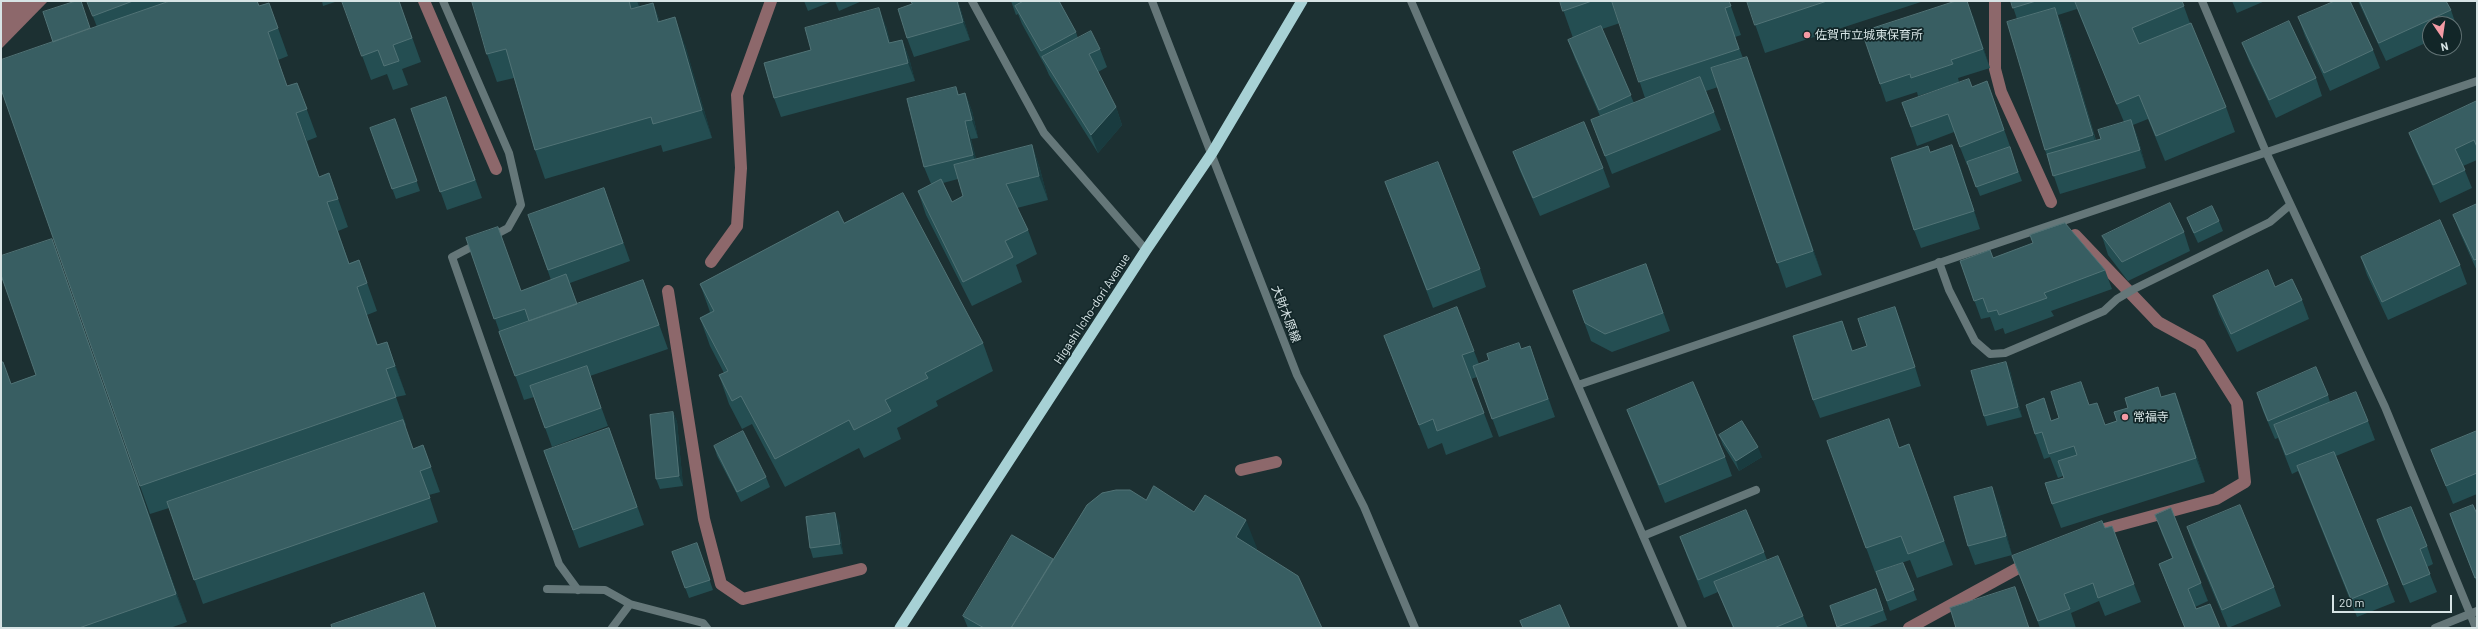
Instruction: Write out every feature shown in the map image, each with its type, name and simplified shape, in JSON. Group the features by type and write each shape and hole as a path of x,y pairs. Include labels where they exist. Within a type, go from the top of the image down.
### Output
{"highway":[{"name":"Higashi Icho-dori Avenue","path":"900,628 1146,250 1212,153 1302,1"}],"street":[{"path":"443,1 509,153 521,205 508,228 452,257 559,564 578,590"},
{"path":"972,1 1044,133 1146,250"},
{"name":"大財木原線","path":"1152,1 1297,375 1364,507 1415,628"},
{"path":"1411,1 1683,628"},
{"path":"2202,1 2266,152 2385,407 2474,612 2476,628"},
{"path":"1578,385 2477,81"},
{"path":"1939,262 1949,290 1974,341 1990,354 2005,353 2104,311 2117,299 2134,289 2270,222 2290,205"},
{"path":"1643,536 1756,490"},
{"path":"547,589 605,590 630,604 703,623 707,628"},
{"path":"612,628 630,604"},
{"path":"2434,628 2474,612"}],"shaded area":[{"path":"1,1 48,1 1,49"}],"building":[{"path":"76,1 81,1 90,28 53,42 43,12"},
{"path":"87,1 133,1 93,16"},
{"path":"170,1 257,1 259,6 269,3 278,28 268,32 287,86 297,83 307,109 296,113 319,177 329,173 338,199 327,202 349,264 359,260 367,283 357,287 377,345 387,342 395,366 386,369 396,397 140,486 1,89 1,60"},
{"path":"342,1 399,1 412,38 393,45 399,61 384,66 378,50 362,56"},
{"path":"472,1 629,1 631,9 653,3 658,22 675,17 702,110 653,124 651,117 535,150 506,49 487,54"},
{"path":"911,1 957,1 963,22 907,38 898,9 912,4"},
{"path":"1024,1 1059,1 1076,32 1041,51 1015,6"},
{"path":"1560,1 1592,1 1563,11"},
{"path":"1612,1 1729,1 1731,6 1725,8 1739,49 1639,82"},
{"path":"1747,1 1827,1 1755,25"},
{"path":"1956,1 1967,1 1983,49 1951,60 1953,64 1911,78 1910,74 1880,84 1862,32"},
{"path":"2011,1 2036,1 2013,8"},
{"path":"2075,1 2182,1 2184,6 2132,28 2139,44 2191,23 2226,107 2156,136 2139,95 2117,104"},
{"path":"2335,1 2350,1 2373,50 2324,73 2298,17"},
{"path":"2360,1 2446,1 2451,10 2438,16 2422,16 2422,23 2379,43"},
{"path":"879,8 889,43 902,40 908,63 774,98 764,63 811,50 805,28"},
{"path":"2055,8 2093,135 2045,150 2007,22"},
{"path":"2289,21 2316,78 2269,100 2242,43"},
{"path":"1601,26 1631,95 1599,110 1568,40"},
{"path":"1091,31 1100,49 1089,54 1116,107 1091,135 1042,57"},
{"path":"1747,57 1813,251 1777,263 1711,68"},
{"path":"1700,77 1714,112 1605,156 1591,120"},
{"path":"1969,79 1972,87 1987,81 2004,130 1960,147 1948,114 1911,127 1902,103"},
{"path":"956,87 958,95 965,93 972,120 965,121 973,155 924,167 907,99"},
{"path":"446,97 475,180 440,192 411,109"},
{"path":"2477,101 2477,147 2474,140 2455,149 2465,170 2433,185 2409,133"},
{"path":"395,119 417,181 392,189 370,128"},
{"path":"2131,120 2140,150 2053,176 2047,154 2101,139 2098,130"},
{"path":"1584,122 1603,168 1533,198 1513,152"},
{"path":"1032,145 1039,176 1006,184 1028,230 1005,241 1013,257 963,282 918,191 941,179 952,202 963,196 954,165"},
{"path":"1952,145 1974,211 1914,230 1891,158 1928,146 1930,152"},
{"path":"2010,147 2018,172 1976,187 1967,162"},
{"path":"1438,162 1480,269 1427,290 1385,182"},
{"path":"604,188 623,243 548,270 528,215"},
{"path":"903,193 983,343 925,373 928,378 885,400 891,411 854,430 849,420 775,459 741,396 732,401 719,375 728,371 700,318 714,311 700,284 838,211 844,223"},
{"path":"2170,203 2184,232 2122,262 2102,236"},
{"path":"2477,204 2477,259 2474,260 2453,215"},
{"path":"2212,206 2219,221 2194,233 2187,218"},
{"path":"2440,220 2460,265 2382,302 2361,257"},
{"path":"2065,223 2105,270 2044,293 2047,298 1999,315 1997,310 1988,312 1983,298 1974,301 1960,261 1990,250 1993,258 2033,243 2030,235"},
{"path":"498,227 521,291 566,274 577,304 529,321 525,309 494,319 466,238"},
{"path":"52,239 176,594 79,628 1,628 1,362 3,362 11,384 36,375 1,275 1,256"},
{"path":"1646,264 1663,313 1605,334 1585,323 1573,291"},
{"path":"2268,270 2275,287 2292,279 2302,300 2231,334 2213,296"},
{"path":"643,280 659,325 515,376 499,332"},
{"path":"1457,307 1474,351 1462,355 1484,413 1437,431 1433,419 1419,425 1384,336"},
{"path":"1895,307 1915,367 1813,400 1793,336 1842,321 1852,351 1867,346 1858,319"},
{"path":"1519,343 1521,349 1530,346 1548,399 1492,419 1473,366 1489,360 1487,354"},
{"path":"2006,362 2018,407 1984,416 1971,371"},
{"path":"587,366 601,408 545,428 530,386"},
{"path":"2316,367 2328,395 2268,421 2257,393"},
{"path":"1693,382 1725,457 1659,485 1627,410"},
{"path":"2081,382 2089,405 2097,403 2105,425 2117,421 2114,412 2128,408 2125,398 2158,387 2161,397 2175,393 2196,458 2052,504 2045,483 2064,478 2058,461 2077,455 2074,446 2049,454 2042,432 2035,434 2026,405 2044,398 2051,421 2059,418 2051,392"},
{"path":"2356,392 2368,421 2286,455 2274,425"},
{"path":"673,412 679,476 656,479 650,415"},
{"path":"1889,419 1899,448 1909,444 1944,541 1908,554 1901,536 1866,548 1827,441"},
{"path":"403,420 413,449 423,445 431,467 420,471 430,498 194,580 167,502"},
{"path":"1742,421 1758,447 1736,461 1719,435"},
{"path":"609,428 637,507 573,530 544,451"},
{"path":"743,431 766,477 737,492 714,446"},
{"path":"2477,431 2477,473 2446,486 2431,450"},
{"path":"2334,452 2388,584 2351,599 2297,466"},
{"path":"1154,486 1194,512 1205,495 1246,520 1236,537 1298,576 1322,628 1011,628 1087,505 1102,493 1116,490 1130,490 1146,500"},
{"path":"1992,487 2006,536 1968,546 1954,497"},
{"path":"2240,505 2274,587 2222,610 2187,527"},
{"path":"2473,505 2477,514 2477,577 2475,578 2450,514"},
{"path":"2411,507 2427,546 2420,549 2430,574 2403,585 2377,520"},
{"path":"2171,508 2201,583 2188,589 2196,609 2210,604 2220,628 2185,628 2159,564 2173,558 2155,515"},
{"path":"1746,510 1764,552 1698,580 1680,537"},
{"path":"835,513 840,544 810,548 806,517"},
{"path":"2102,521 2105,528 2112,526 2134,584 2098,598 2093,583 2064,594 2070,609 2038,621 2012,556"},
{"path":"1012,535 1053,559 1011,628 984,628 963,616"},
{"path":"697,543 710,580 685,588 672,552"},
{"path":"1778,556 1803,616 1774,628 1734,628 1714,582"},
{"path":"1903,563 1914,590 1887,601 1876,572"},
{"path":"2015,587 2029,628 1956,628 1950,608"},
{"path":"1876,589 1883,610 1837,627 1830,606"},
{"path":"424,593 436,628 332,628 331,625"},
{"path":"1560,605 1570,628 1523,628 1520,621"}],"waterway":[{"path":"424,1 496,169"},
{"path":"711,262 737,226 741,168 737,95 771,1"},
{"path":"1995,1 1995,69 2001,92 2051,202"},
{"path":"2075,235 2158,322 2200,345 2237,403 2245,482 2216,499 2097,531"},
{"path":"668,291 704,519 721,584 743,599 861,569"},
{"path":"1241,470 1276,462"},
{"path":"1909,628 2031,561"}],"place":[{"name":"佐賀市立城東保育所","path":"1807,35"},
{"name":"常福寺","path":"2125,417"}]}
